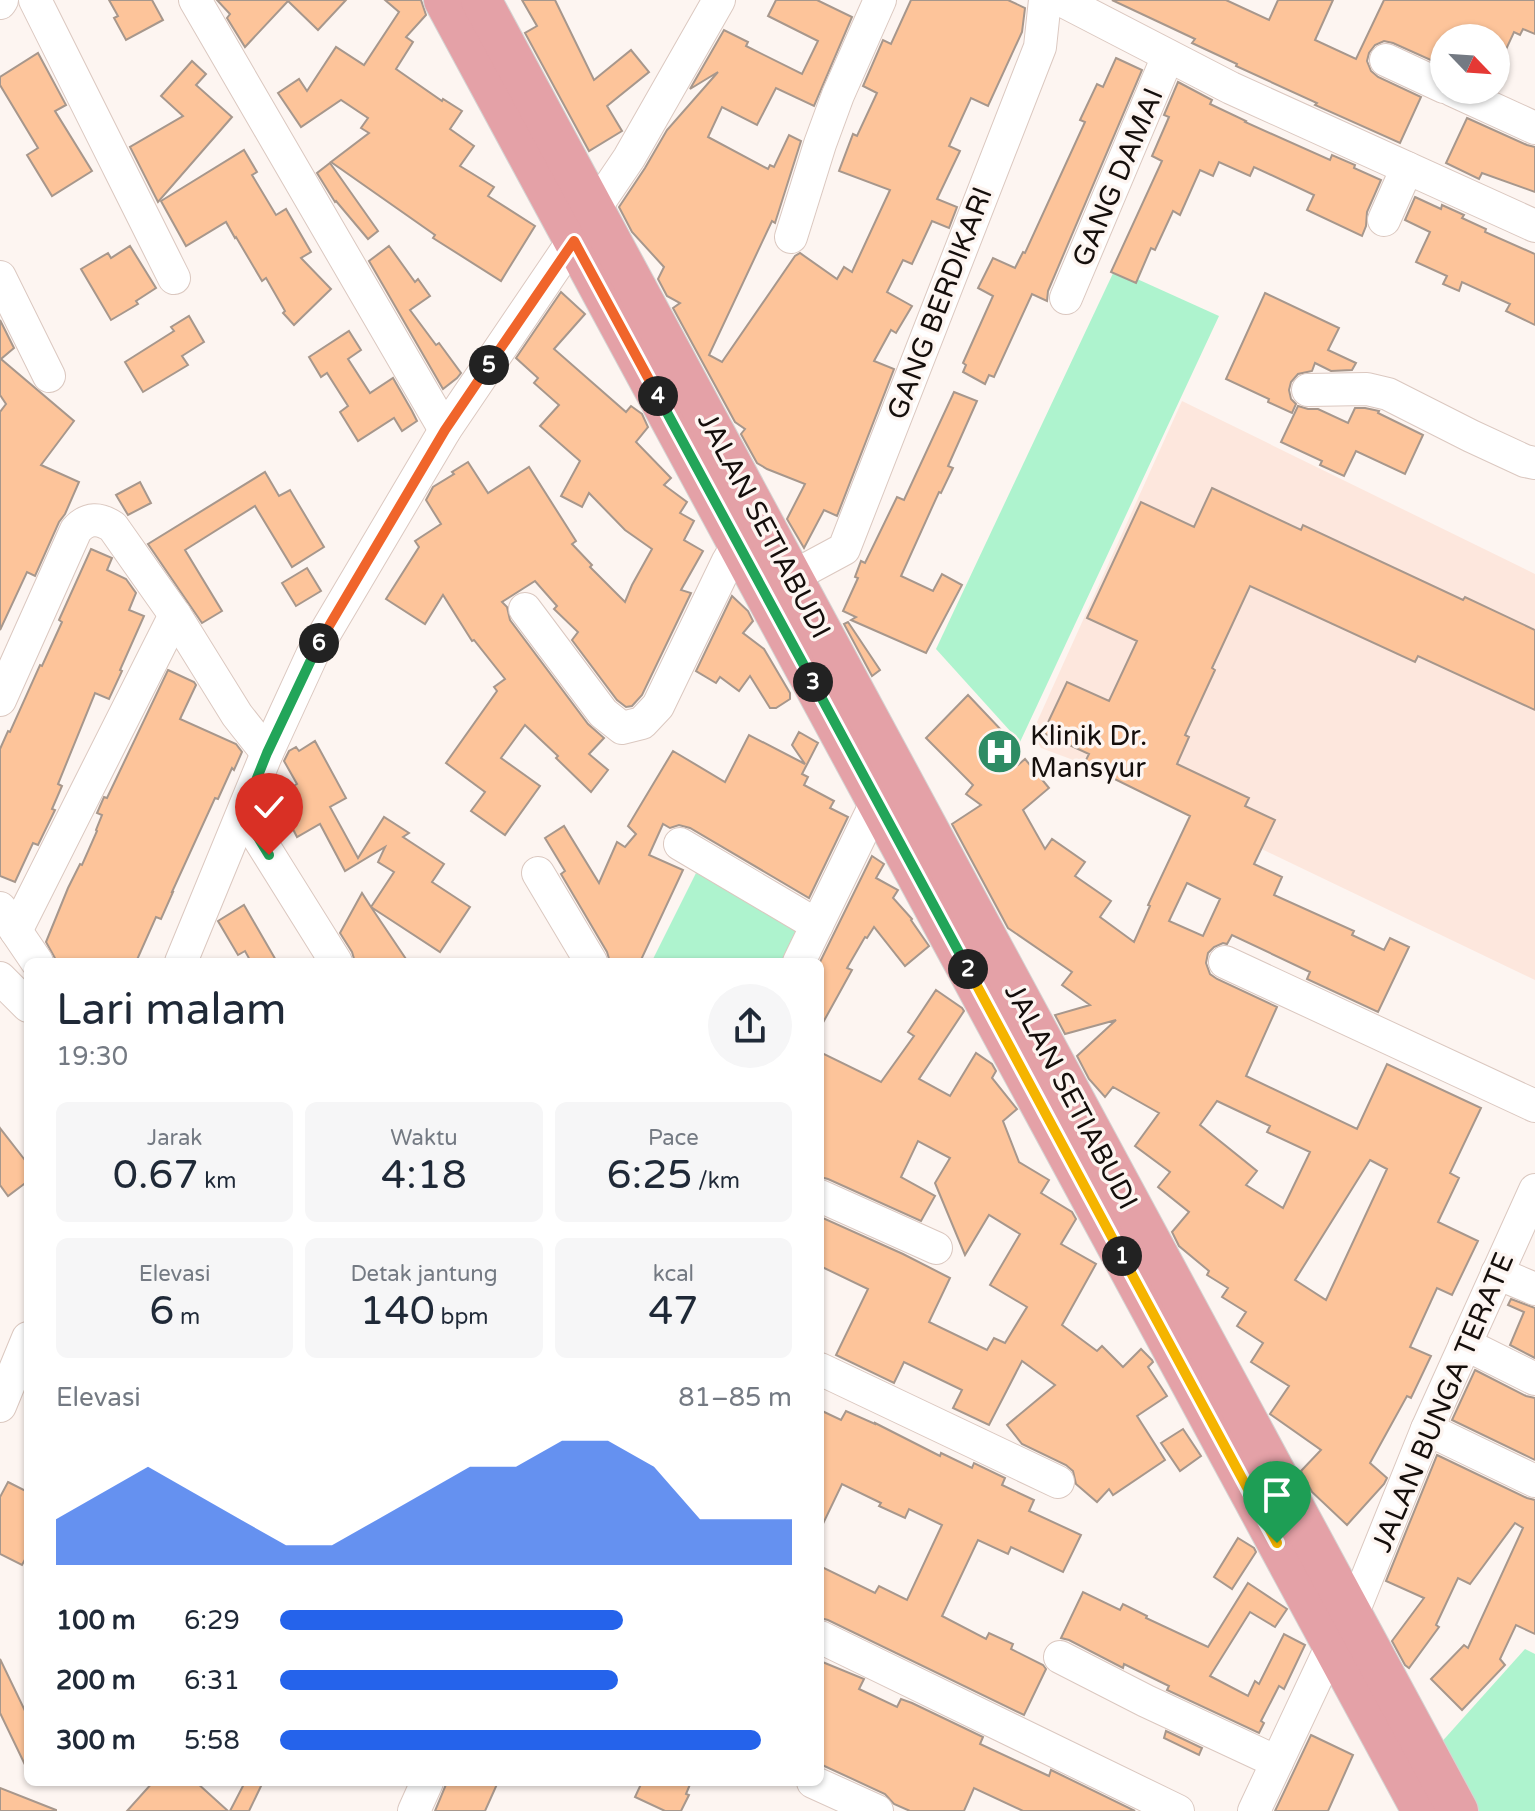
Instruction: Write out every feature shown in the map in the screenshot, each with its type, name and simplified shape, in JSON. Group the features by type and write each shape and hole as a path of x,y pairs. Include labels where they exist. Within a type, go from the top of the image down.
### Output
{"main road":[{"name":"JALAN SETIABUDI","path":"444,0 584,226 792,577 886,785"},
{"name":"JALAN SETIABUDI","path":"481,0 584,226 738,544 886,785 1342,1630 1458,1811"},
{"name":"JALAN SETIABUDI","path":"1342,1630 1422,1811"}],"street":[{"path":"35,0 174,278"},
{"path":"195,0 445,430"},
{"path":"191,955 267,753 312,655 445,430 629,158 719,0"},
{"path":"791,237 838,95 880,0"},
{"name":"GANG BERDIKARI","path":"792,577 844,549 1040,47 1045,0"},
{"path":"1061,0 1313,127 1535,226"},
{"name":"GANG DAMAI","path":"1066,298 1168,56"},
{"path":"1386,60 1430,80"},
{"path":"1483,104 1535,128"},
{"path":"1384,220 1407,168"},
{"path":"0,277 49,376"},
{"path":"1308,390 1367,389 1388,394 1471,436 1535,463"},
{"path":"0,700 76,530 92,520 104,521 113,527 175,615 237,715 267,753"},
{"path":"525,609 603,713 622,728 642,723 658,706 738,544"},
{"path":"34,958 8,919 175,615"},
{"path":"801,958 886,785"},
{"path":"243,813 334,958"},
{"path":"680,844 817,925"},
{"path":"538,873 589,958"},
{"path":"1225,962 1535,1106"},
{"path":"0,978 24,1002"},
{"name":"JALAN BUNGA TERATE","path":"1254,1811 1342,1630 1427,1429 1534,1193"},
{"path":"824,1198 936,1248"},
{"path":"1497,1273 1535,1289"},
{"path":"1465,1344 1535,1379"},
{"path":"0,1406 24,1348"},
{"path":"824,1371 1058,1482"},
{"path":"1427,1429 1535,1481"},
{"path":"824,1639 1178,1811"},
{"path":"1060,1657 1277,1762"},
{"path":"414,1811 425,1786"},
{"path":"822,1786 877,1811"}],"shaded area":[{"path":"1182,401 1535,574 1535,980 1084,764 1041,748 1032,733"}],"green space":[{"path":"1115,269 1219,316 1020,742 936,649"},
{"path":"696,873 802,926 785,958 654,958"},
{"path":"1525,1649 1535,1654 1535,1811 1477,1811 1438,1746"}],"building":[{"path":"109,0 152,0 163,20 126,40 114,18 118,16"},
{"path":"217,0 346,0 318,30 288,1 245,47 227,18 230,14"},
{"path":"385,0 421,0 426,15 406,37 413,42 396,69 462,111 450,129 474,146 460,166 494,187 488,196 535,226 501,281 433,238 435,235 331,162 369,133 361,128 368,118 341,100 301,127 278,93 299,79 307,91 336,47 364,65 399,12"},
{"path":"522,0 555,0 594,80 631,50 649,72 607,106 622,131 589,151 525,33 537,26"},
{"path":"776,0 817,0 852,17 814,106 776,88 757,125 722,107 708,137 768,169 770,165 774,167 789,135 801,141 775,223 772,221 709,355 722,362 795,256 800,253 837,279 844,267 852,272 890,190 839,171 853,134 857,136 877,93 863,86 883,40 891,44 911,0 1008,0 1025,8 1022,32 988,106 971,98 949,146 960,151 937,199 957,207 949,228 932,221 912,264 903,260 887,292 912,306 896,333 891,330 874,361 894,369 837,516 824,510 804,548 787,519 805,484 757,463 741,434 745,429 735,422 673,308 680,303 667,296 658,279 664,267 632,232 619,207 667,130 718,72 690,89 724,30 748,42 746,46 802,74 818,41 768,16"},
{"path":"1112,0 1226,0 1269,20 1278,0 1333,0 1315,40 1356,59 1384,0 1535,0 1535,34 1523,29 1520,35 1514,32 1510,41 1510,24 1430,24 1430,60 1393,43 1384,41 1375,45 1367,61 1371,71 1421,97 1400,143 1236,66 1192,43 1195,39"},
{"path":"38,53 66,105 55,111 92,171 52,196 27,155 38,148 0,85 0,77"},
{"path":"1116,58 1142,70 1048,291 1047,301 1032,294 994,377 989,375 985,384 963,372 966,365 963,363 993,296 978,288 993,258 1015,268 1025,253 1085,122 1080,120 1097,84 1103,87"},
{"path":"192,61 206,74 196,85 232,117 158,202 130,147 183,116 161,96"},
{"path":"1178,82 1212,100 1210,104 1245,122 1330,160 1332,155 1381,180 1367,212 1362,236 1307,210 1314,195 1254,167 1250,176 1219,162 1213,176 1200,170 1180,215 1173,211 1155,250 1151,248 1136,283 1111,272 1162,161 1152,156 1169,117 1164,115"},
{"path":"1467,118 1535,147 1535,192 1482,173 1479,179 1446,163"},
{"path":"244,150 257,172 252,175 276,215 286,209 311,252 301,258 331,289 294,325 283,313 285,311 266,278 262,281 226,222 186,246 161,201"},
{"path":"330,163 378,231 368,239 335,202 317,173"},
{"path":"1415,197 1464,215 1462,218 1486,229 1485,232 1535,254 1535,325 1506,311 1510,304 1462,282 1459,291 1443,284 1447,276 1416,262 1430,232 1405,220"},
{"path":"130,246 156,288 136,301 138,304 111,320 81,269 108,253 111,258"},
{"path":"389,246 415,282 418,279 430,296 410,310 461,373 443,389 369,261"},
{"path":"561,292 585,314 554,349 626,412 631,406 642,414 648,427 636,442 671,478 664,485 687,502 680,513 694,521 684,540 703,551 681,590 691,593 642,695 632,706 626,707 617,700 572,640 578,632 554,609 557,606 535,581 502,602 507,607 510,620 588,724 604,738 589,754 608,770 591,792 525,725 501,758 540,786 505,835 471,811 485,792 446,763 497,691 494,687 505,679 472,641 443,595 425,624 386,599 419,547 415,541 441,524 426,500 433,487 468,462 488,493 529,467 576,541 572,544 625,602 652,549 625,530 589,493 582,507 561,496 580,461 540,426 559,405 534,383 538,378 516,358"},
{"path":"1265,293 1339,328 1328,350 1356,363 1352,370 1331,371 1315,363 1312,371 1298,374 1289,390 1296,404 1292,413 1226,379"},
{"path":"189,316 204,342 182,356 188,365 143,392 125,362 174,331 171,327"},
{"path":"0,320 14,348 1,359 74,421 41,465 79,482 35,576 27,572 0,630 0,412 6,404 0,395"},
{"path":"349,331 361,350 348,359 370,393 393,378 412,411 417,421 402,431 394,418 358,441 340,412 348,406 327,373 321,377 309,357"},
{"path":"954,392 977,401 948,466 953,468 901,576 933,591 942,574 962,585 926,653 851,620 856,617 843,611 858,578 855,577 861,561 865,563 897,497 904,500"},
{"path":"1298,406 1318,409 1348,423 1355,408 1379,411 1423,435 1405,474 1356,451 1344,476 1320,465 1322,461 1281,442"},
{"path":"265,472 279,496 290,490 324,547 292,567 255,506 185,550 222,611 202,623 148,544"},
{"path":"140,482 151,503 128,515 116,495"},
{"path":"1212,488 1301,530 1303,525 1535,630 1535,710 1418,656 1415,662 1250,586 1212,668 1215,670 1185,735 1189,737 1177,764 1249,798 1245,806 1275,820 1254,864 1282,877 1274,895 1354,931 1352,935 1384,950 1390,938 1409,947 1378,1012 1307,979 1310,972 1232,935 1227,944 1214,947 1208,953 1206,963 1210,974 1277,1007 1246,1076 1357,1129 1387,1064 1481,1108 1450,1173 1459,1178 1438,1222 1478,1241 1452,1295 1437,1288 1410,1347 1431,1356 1411,1398 1407,1396 1370,1463 1387,1478 1347,1525 1312,1492 1301,1471 1321,1450 1270,1414 1289,1386 1251,1362 1263,1343 1237,1326 1246,1312 1222,1297 1228,1288 1207,1275 1209,1271 1179,1246 1172,1232 1189,1212 1158,1187 1170,1172 1135,1146 1159,1113 1113,1087 1105,1097 1089,1079 1077,1056 1116,1020 1065,1034 1055,1015 1090,1005 1062,985 1072,972 1008,928 952,824 981,805 966,794 973,785 926,738 968,695 1004,733 993,744 1018,765 1025,759 1049,788 1023,810 1045,849 1052,839 1085,862 1075,876 1111,901 1100,917 1134,942 1190,816 1084,764 1089,754 1043,733 1067,682 1109,701 1137,641 1087,618 1141,502 1194,527","holes":["1187,883 1220,899 1203,936 1169,921","1217,1101 1270,1126 1267,1132 1310,1152 1283,1208 1246,1185 1257,1171 1200,1125","1370,1160 1387,1169 1326,1300 1295,1280"]},
{"path":"91,549 112,558 107,570 126,579 136,593 129,610 144,616 109,699 95,693 58,784 62,786 52,809 55,810 38,845 33,843 15,882 0,876 0,749 42,666"},
{"path":"307,568 321,591 296,606 282,583"},
{"path":"732,596 748,611 753,621 743,633 764,649 790,693 790,699 776,708 770,708 750,676 739,691 720,677 716,683 696,671"},
{"path":"848,622 880,670 872,676 844,624"},
{"path":"168,670 194,682 196,685 180,719 236,744 242,752 218,799 215,798 161,919 156,917 138,958 55,958 46,942 68,888 97,831 102,815 97,813 104,797 107,798"},
{"path":"799,732 818,743 802,774 808,777 804,785 834,801 830,808 848,817 809,898 690,828 679,825 670,828 663,824 649,855 683,870 642,958 609,958 561,874 565,871 545,838 564,826 599,883 617,842 625,847 636,834 628,826 673,751 725,782 749,735 805,764 792,745"},
{"path":"315,741 346,798 330,807 358,858 384,817 409,833 403,837 444,864 432,882 470,907 440,952 371,907 394,872 378,862 385,847 345,871 320,824 297,837 276,796 297,784 284,761 289,751 296,747 299,751"},
{"path":"872,856 884,864 876,878 898,890 893,898 912,919 929,946 905,966 874,927 847,968 852,970 824,1021 822,958"},
{"path":"362,893 405,958 354,958 340,933"},
{"path":"244,905 275,958 249,958 245,951 238,955 218,921"},
{"path":"936,990 962,1008 964,1011 919,1079 950,1096 976,1053 992,1064 996,1071 992,1078 1017,1109 1003,1121 1019,1162 1049,1180 1041,1193 1072,1212 1076,1219 1061,1244 1096,1264 1062,1325 1097,1351 1102,1346 1123,1367 1141,1349 1152,1360 1148,1367 1167,1396 1137,1416 1165,1460 1113,1495 1109,1489 1097,1502 1076,1484 1073,1471 1066,1465 1022,1444 1007,1425 1055,1385 1022,1361 989,1425 953,1408 962,1390 904,1362 894,1383 836,1355 868,1289 824,1268 824,1218 950,1278 929,1322 987,1350 994,1338 1005,1343 1027,1307 990,1285 1020,1234 989,1215 965,1255 935,1183 950,1158 918,1141 901,1177 935,1196 921,1221 824,1178 824,1054 881,1082 914,1036 908,1032"},
{"path":"0,1128 24,1159 24,1184 8,1196 0,1185"},
{"path":"1511,1299 1535,1308 1535,1358 1510,1345 1524,1312 1508,1305"},
{"path":"1475,1370 1535,1398 1535,1460 1452,1420"},
{"path":"846,1411 940,1456 941,1453 972,1468 974,1463 1005,1478 1002,1485 1034,1500 1029,1511 1081,1535 1063,1572 1011,1547 1008,1554 978,1540 942,1616 986,1639 989,1633 1013,1644 1011,1649 1043,1665 1046,1669 1024,1715 824,1619 824,1568 875,1593 879,1586 907,1600 942,1525 909,1509 905,1518 842,1484 824,1522 824,1412 841,1420"},
{"path":"1183,1429 1201,1456 1180,1471 1161,1443"},
{"path":"1437,1455 1535,1500 1535,1634 1516,1625 1500,1659 1505,1665 1462,1710 1431,1679 1464,1645 1468,1648 1523,1528 1515,1523 1470,1584 1458,1578 1436,1625 1439,1627 1409,1668 1405,1665 1392,1641 1424,1598 1386,1581"},
{"path":"8,1482 24,1490 22,1565 0,1554 0,1497"},
{"path":"1238,1538 1256,1552 1232,1589 1214,1577"},
{"path":"1248,1583 1287,1609 1275,1627 1250,1612 1210,1676 1248,1696 1255,1681 1259,1684 1284,1634 1305,1645 1284,1689 1279,1686 1261,1721 1264,1723 1259,1733 1167,1690 1169,1686 1124,1664 1123,1668 1061,1638 1083,1592 1120,1610 1123,1604 1208,1647"},
{"path":"0,1659 24,1709 24,1763 0,1713"},
{"path":"824,1663 864,1679 859,1689 897,1707 901,1699 912,1703 983,1737 980,1744 1049,1776 1051,1770 1135,1811 1023,1811 974,1788 964,1811 910,1811 894,1804 885,1794 824,1766"},
{"path":"1166,1731 1202,1748 1199,1755 1164,1738"},
{"path":"1311,1735 1353,1755 1328,1811 1275,1811"},
{"path":"149,1786 200,1786 228,1811 127,1811"},
{"path":"243,1786 261,1786 249,1811 230,1811"},
{"path":"445,1786 496,1786 485,1811 435,1811"},
{"path":"640,1786 689,1786 686,1794 689,1795 681,1811 665,1811 635,1797"},
{"path":"0,1788 56,1810 56,1811 0,1811"}],"place":[{"name":"Klinik Dr. Mansyur","path":"999,751"}],"route":[{"path":"269,855 243,813 312,655 445,430 574,241 1277,1543"}]}
